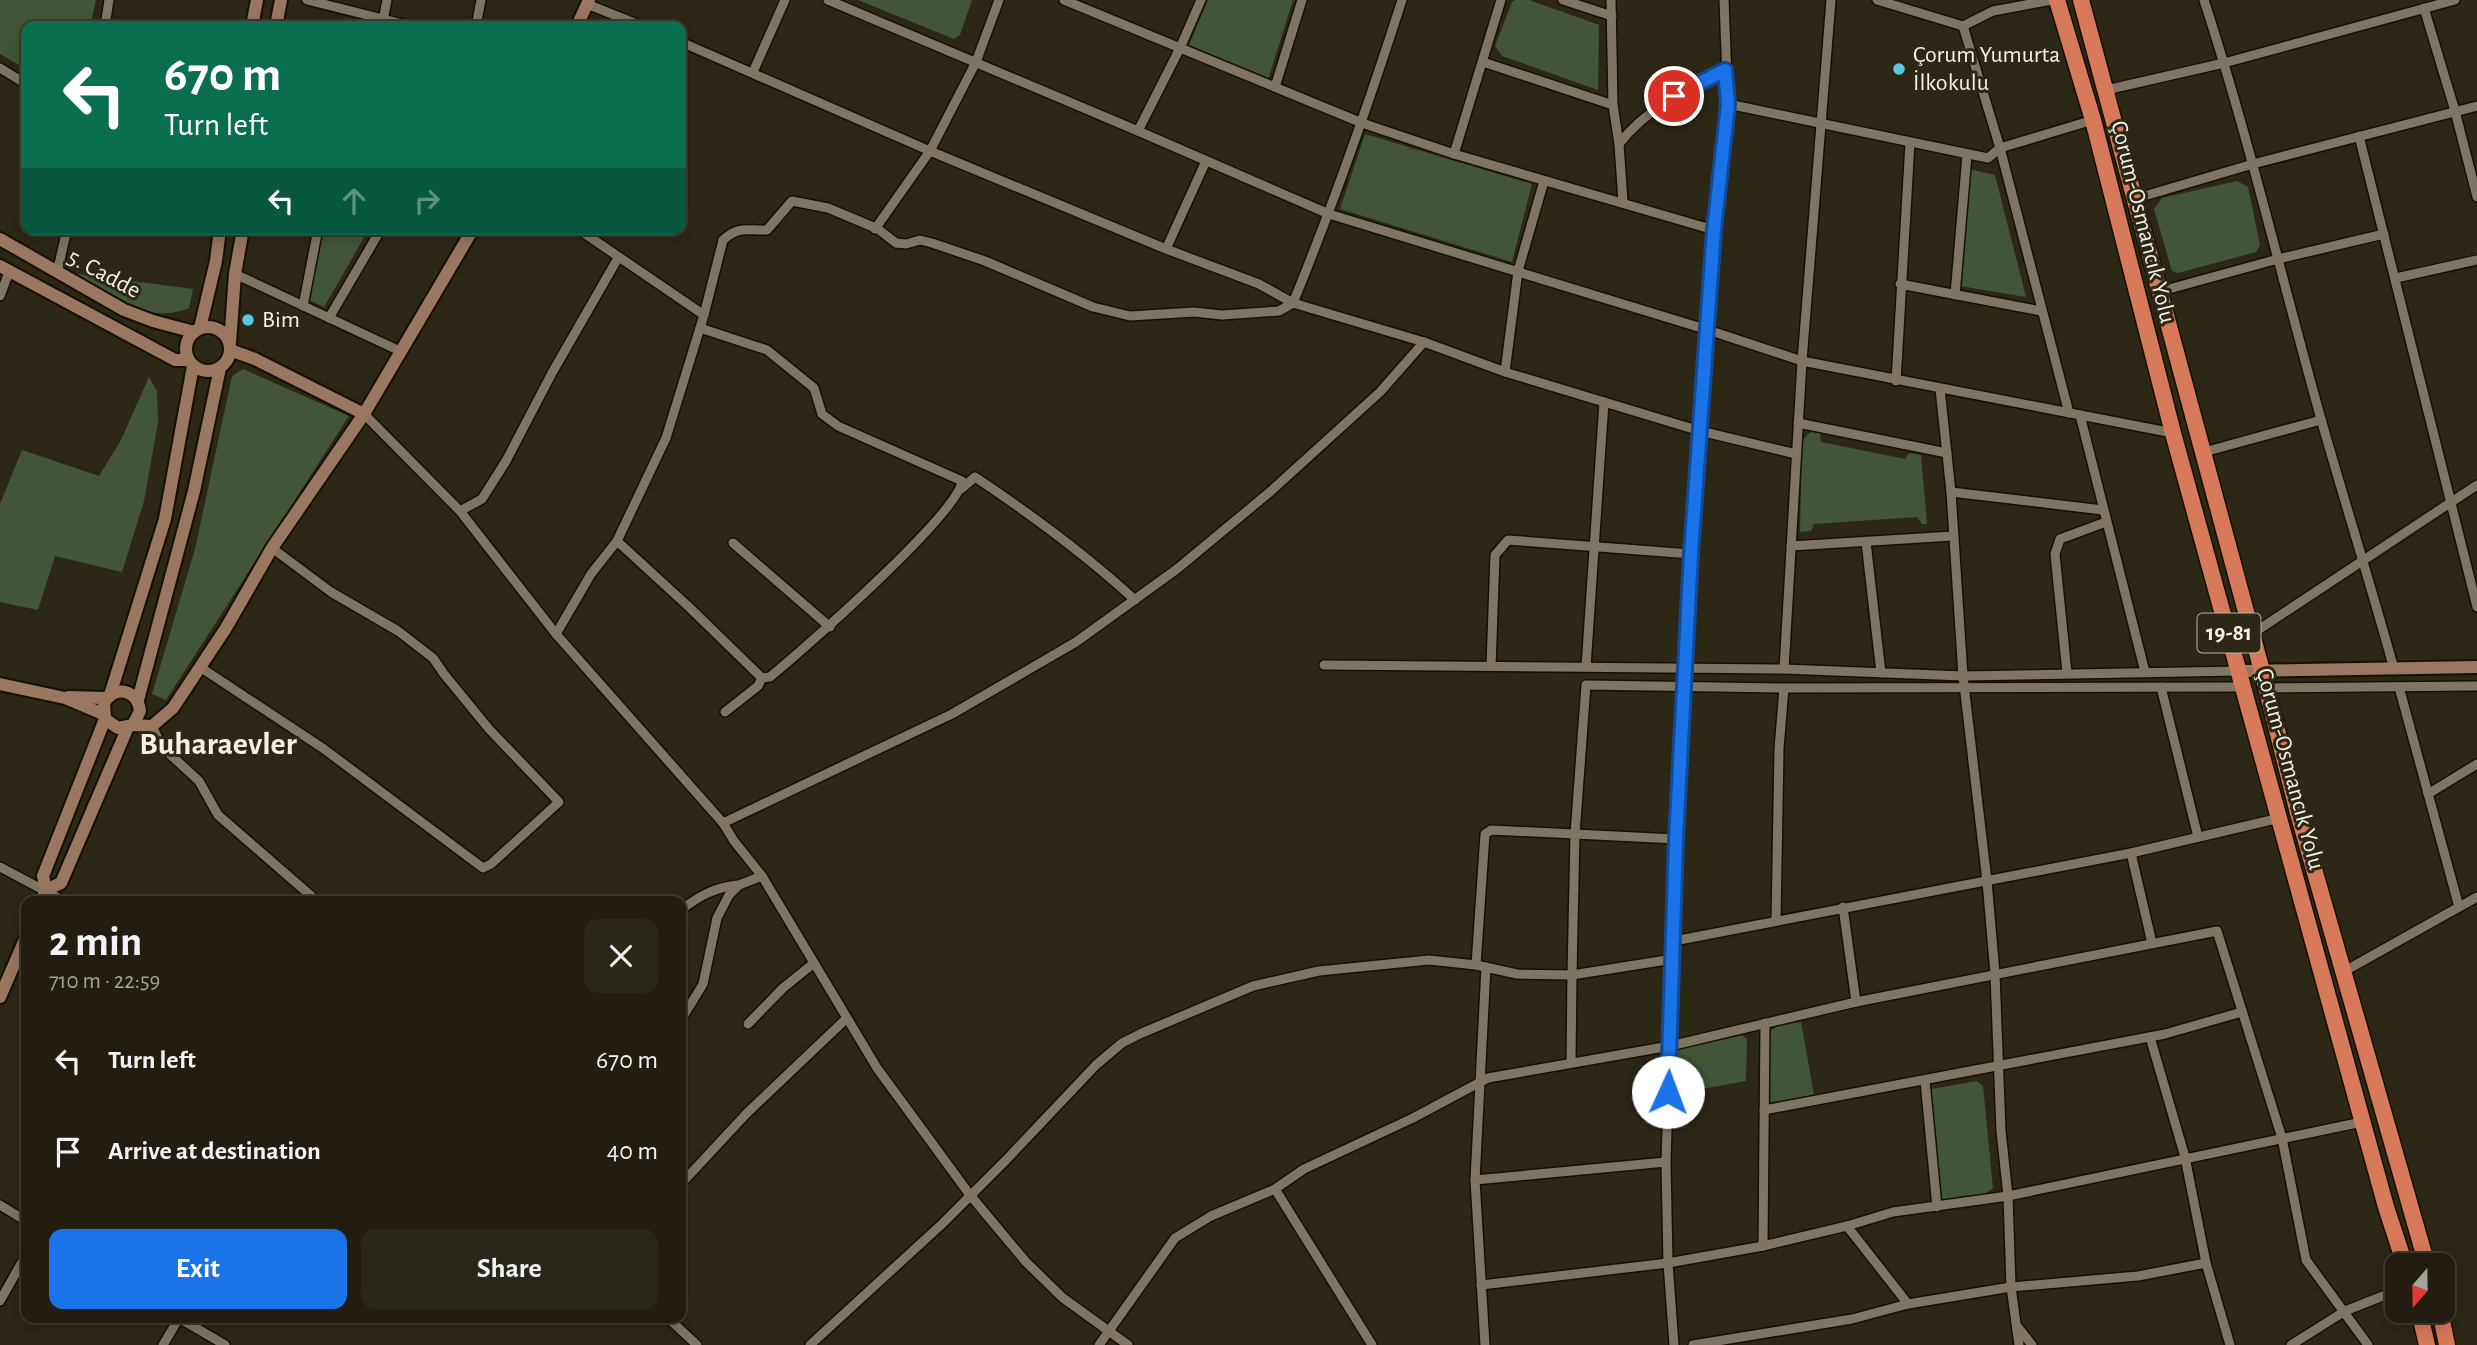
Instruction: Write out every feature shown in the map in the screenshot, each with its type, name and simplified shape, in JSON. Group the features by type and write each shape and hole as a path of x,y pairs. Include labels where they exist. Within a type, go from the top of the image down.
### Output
{"highway":[{"name":"Çorum-Osmancık Yolu","path":"2055,0 2093,120 2173,433 2362,1122 2401,1253"},
{"name":"Çorum-Osmancık Yolu","path":"2081,0 2267,688 2298,813 2424,1253"},
{"path":"2422,1323 2427,1345"},
{"path":"2442,1323 2447,1345"}],"street":[{"path":"106,21 109,0"},
{"path":"253,21 257,0"},
{"path":"277,21 281,0"},
{"path":"307,0 388,21"},
{"path":"383,20 387,0"},
{"path":"477,21 481,0"},
{"path":"753,72 785,0"},
{"path":"828,0 1329,214 1802,361 2173,433"},
{"path":"875,229 930,151 976,62 999,0"},
{"path":"1064,0 1362,123 1454,155 1714,230"},
{"path":"1092,12 1097,0"},
{"path":"1138,131 1201,0"},
{"path":"1275,87 1302,0"},
{"path":"556,634 591,574 617,541 666,438 704,315 723,240 739,229 767,230 792,201 828,208 878,229 896,243 906,244 920,240 932,243 985,261 1093,307 1130,316 1279,311 1293,303 1329,214 1402,0"},
{"path":"1454,155 1501,0"},
{"path":"1563,0 1612,16"},
{"path":"1611,0 1613,105 1623,202"},
{"path":"1674,1345 1668,1263 1666,1162 1676,839 1691,554 1714,230 1728,104 1724,0"},
{"path":"1784,669 1802,361 1831,0"},
{"path":"1877,0 1963,26 1993,11 2055,0"},
{"path":"2204,0 2253,164 2321,420 2394,669"},
{"path":"2106,90 2224,62 2455,0"},
{"path":"579,21 588,2 631,21"},
{"path":"2424,8 2477,197"},
{"path":"1963,26 2000,148 2069,413"},
{"path":"686,44 930,151 1166,249 1259,284 1293,303 1424,342 1505,372 1604,402 1796,454"},
{"path":"1483,62 1613,105"},
{"path":"0,68 21,81"},
{"path":"1619,144 1635,124 1674,96 1725,70"},
{"path":"1728,104 1988,158 2000,148 2093,120"},
{"path":"2134,199 2253,164 2477,106"},
{"path":"2359,136 2477,607"},
{"path":"1896,381 1910,142"},
{"path":"1955,295 1967,155"},
{"path":"1166,249 1206,161"},
{"path":"1505,372 1518,271 1544,181"},
{"path":"2158,292 2278,259 2384,234"},
{"path":"57,273 65,235"},
{"path":"44,894 43,876 104,716 103,705 108,697 165,519 191,363 186,345 197,330 216,261 219,235"},
{"path":"44,894 61,883 130,726 140,711 138,700 194,491 220,368 229,357 235,274 242,235"},
{"path":"303,306 317,235"},
{"path":"329,318 377,235"},
{"path":"0,684 65,698 104,716 113,726 152,726 173,708 226,628 272,548 364,414 470,235"},
{"path":"586,235 704,315"},
{"name":"5. Cadde","path":"0,239 124,310 153,321 197,330"},
{"path":"0,296 4,269 19,250"},
{"path":"460,511 482,499 506,461 552,373 618,258"},
{"path":"2396,278 2477,260"},
{"name":"5. Cadde","path":"4,269 175,360 191,363"},
{"path":"235,274 402,352"},
{"path":"1900,284 2041,311"},
{"path":"197,330 215,328 226,337 230,347 364,414 460,511 556,634 723,823 762,876 877,1068 970,1195 1026,1262 1063,1298 1128,1345"},
{"path":"700,328 767,350 814,388 822,414 838,426 962,481 961,489"},
{"path":"723,823 952,714 1076,642 1177,569 1334,436 1380,392 1424,342"},
{"path":"191,363 206,372 220,368"},
{"path":"1940,389 1951,492 1962,676 1987,881 1995,975 2011,1287 2019,1345"},
{"path":"1586,667 1604,402"},
{"path":"2080,415 2145,672"},
{"path":"2204,452 2321,420"},
{"path":"1798,423 1947,453"},
{"path":"762,678 771,677 830,626 941,515 961,489 975,477 1090,559 1135,600"},
{"path":"2252,634 2477,485"},
{"path":"1951,492 2103,510"},
{"path":"2067,673 2055,554 2060,539 2106,522"},
{"path":"1791,546 1954,536"},
{"path":"1491,666 1495,555 1508,540 1691,554"},
{"path":"617,541 762,678"},
{"path":"1866,541 1881,673"},
{"path":"733,543 830,626"},
{"path":"200,667 324,750 482,868 491,864 559,802 489,729 433,658 398,631 331,592 272,548"},
{"path":"1324,665 1784,669 1962,676 2477,667"},
{"path":"725,712 758,686 762,678"},
{"path":"1571,1063 1575,834 1586,685 1784,688 2244,687"},
{"path":"2267,688 2477,686"},
{"path":"2161,687 2198,837"},
{"path":"2399,687 2459,907"},
{"path":"1776,922 1779,749 1784,688"},
{"path":"65,698 108,697 124,691 138,700"},
{"path":"152,726 162,747 200,781 218,814 311,896"},
{"path":"2427,794 2477,764"},
{"path":"1674,941 2131,853 2280,818"},
{"path":"1485,1345 1475,1180 1485,834 1491,830 1676,839"},
{"path":"2131,853 2152,943"},
{"path":"0,867 44,894"},
{"path":"686,906 701,895 723,886 739,885 762,876"},
{"path":"686,1012 703,984 717,918 729,895 739,885"},
{"path":"2343,972 2477,897"},
{"path":"1843,907 1856,1002"},
{"path":"1099,1345 1175,1238 1211,1216 1275,1189 1304,1169 1413,1118 1479,1081 1670,1046 1856,1002 2217,931 2281,1138 2305,1261 2368,1345"},
{"path":"0,997 21,949"},
{"path":"810,1345 970,1195 1096,1065 1122,1043 1169,1020 1253,986 1319,971 1429,960 1481,966 1517,974 1572,975 1673,959"},
{"path":"748,1024 783,988 814,963"},
{"path":"1764,1110 1998,1068 2150,1037 2242,1013"},
{"path":"686,1179 747,1113 847,1018"},
{"path":"1763,1246 1765,1023"},
{"path":"2150,1037 2185,1157 2206,1263 2230,1345"},
{"path":"1925,1081 1937,1207"},
{"path":"1481,1285 1668,1263 1763,1246 1893,1212 2008,1196 2362,1122"},
{"path":"1475,1180 1666,1162"},
{"path":"1275,1189 1372,1345"},
{"path":"0,1205 21,1218"},
{"path":"1847,1226 1908,1304"},
{"path":"1693,1345 1852,1319 1908,1304 2011,1287 2138,1276 2206,1263"},
{"path":"0,1301 21,1264"},
{"path":"2291,1345 2345,1311 2385,1295"},
{"path":"163,1345 176,1323"},
{"path":"188,1323 225,1345"},
{"path":"673,1323 697,1345"},
{"path":"2016,1325 2032,1345"}],"green space":[{"path":"0,0 96,0 91,21 21,21 21,66 0,54"},
{"path":"858,0 972,0 960,35 954,39"},
{"path":"1208,0 1293,0 1268,80 1189,45"},
{"path":"1515,0 1529,0 1599,25 1598,90 1502,56 1495,46"},
{"path":"1365,134 1532,184 1512,262 1340,209"},
{"path":"1969,169 1995,175 2026,297 1960,286"},
{"path":"2237,181 2248,187 2260,245 2256,252 2178,273 2172,271 2154,209 2162,198"},
{"path":"321,235 366,235 324,307 307,299"},
{"path":"71,273 193,289 189,308 173,313 142,310 113,298"},
{"path":"243,369 349,416 166,700 152,694 195,549 232,376"},
{"path":"149,377 157,391 158,422 144,501 122,572 55,556 38,610 0,602 0,504 22,450 99,476 121,440"},
{"path":"1811,432 1820,433 1821,442 1905,459 1909,453 1921,455 1927,524 1922,524 1917,517 1814,524 1811,531 1800,532 1802,440"},
{"path":"1801,1022 1814,1095 1772,1103 1766,1097 1768,1034 1776,1026"},
{"path":"1742,1035 1747,1039 1746,1081 1674,1094 1674,1057 1680,1049"},
{"path":"1977,1081 1983,1086 1993,1188 1984,1195 1936,1203 1928,1098 1932,1089"}],"place":[{"name":"Çorum Yumurta İlkokulu","path":"1899,69"},
{"name":"Bim","path":"248,320"}],"district":[{"name":"Buharaevler","path":"218,744"}],"route":[{"path":"1668,1092 1676,839 1691,554 1714,230 1728,104 1725,70 1674,96"}]}
